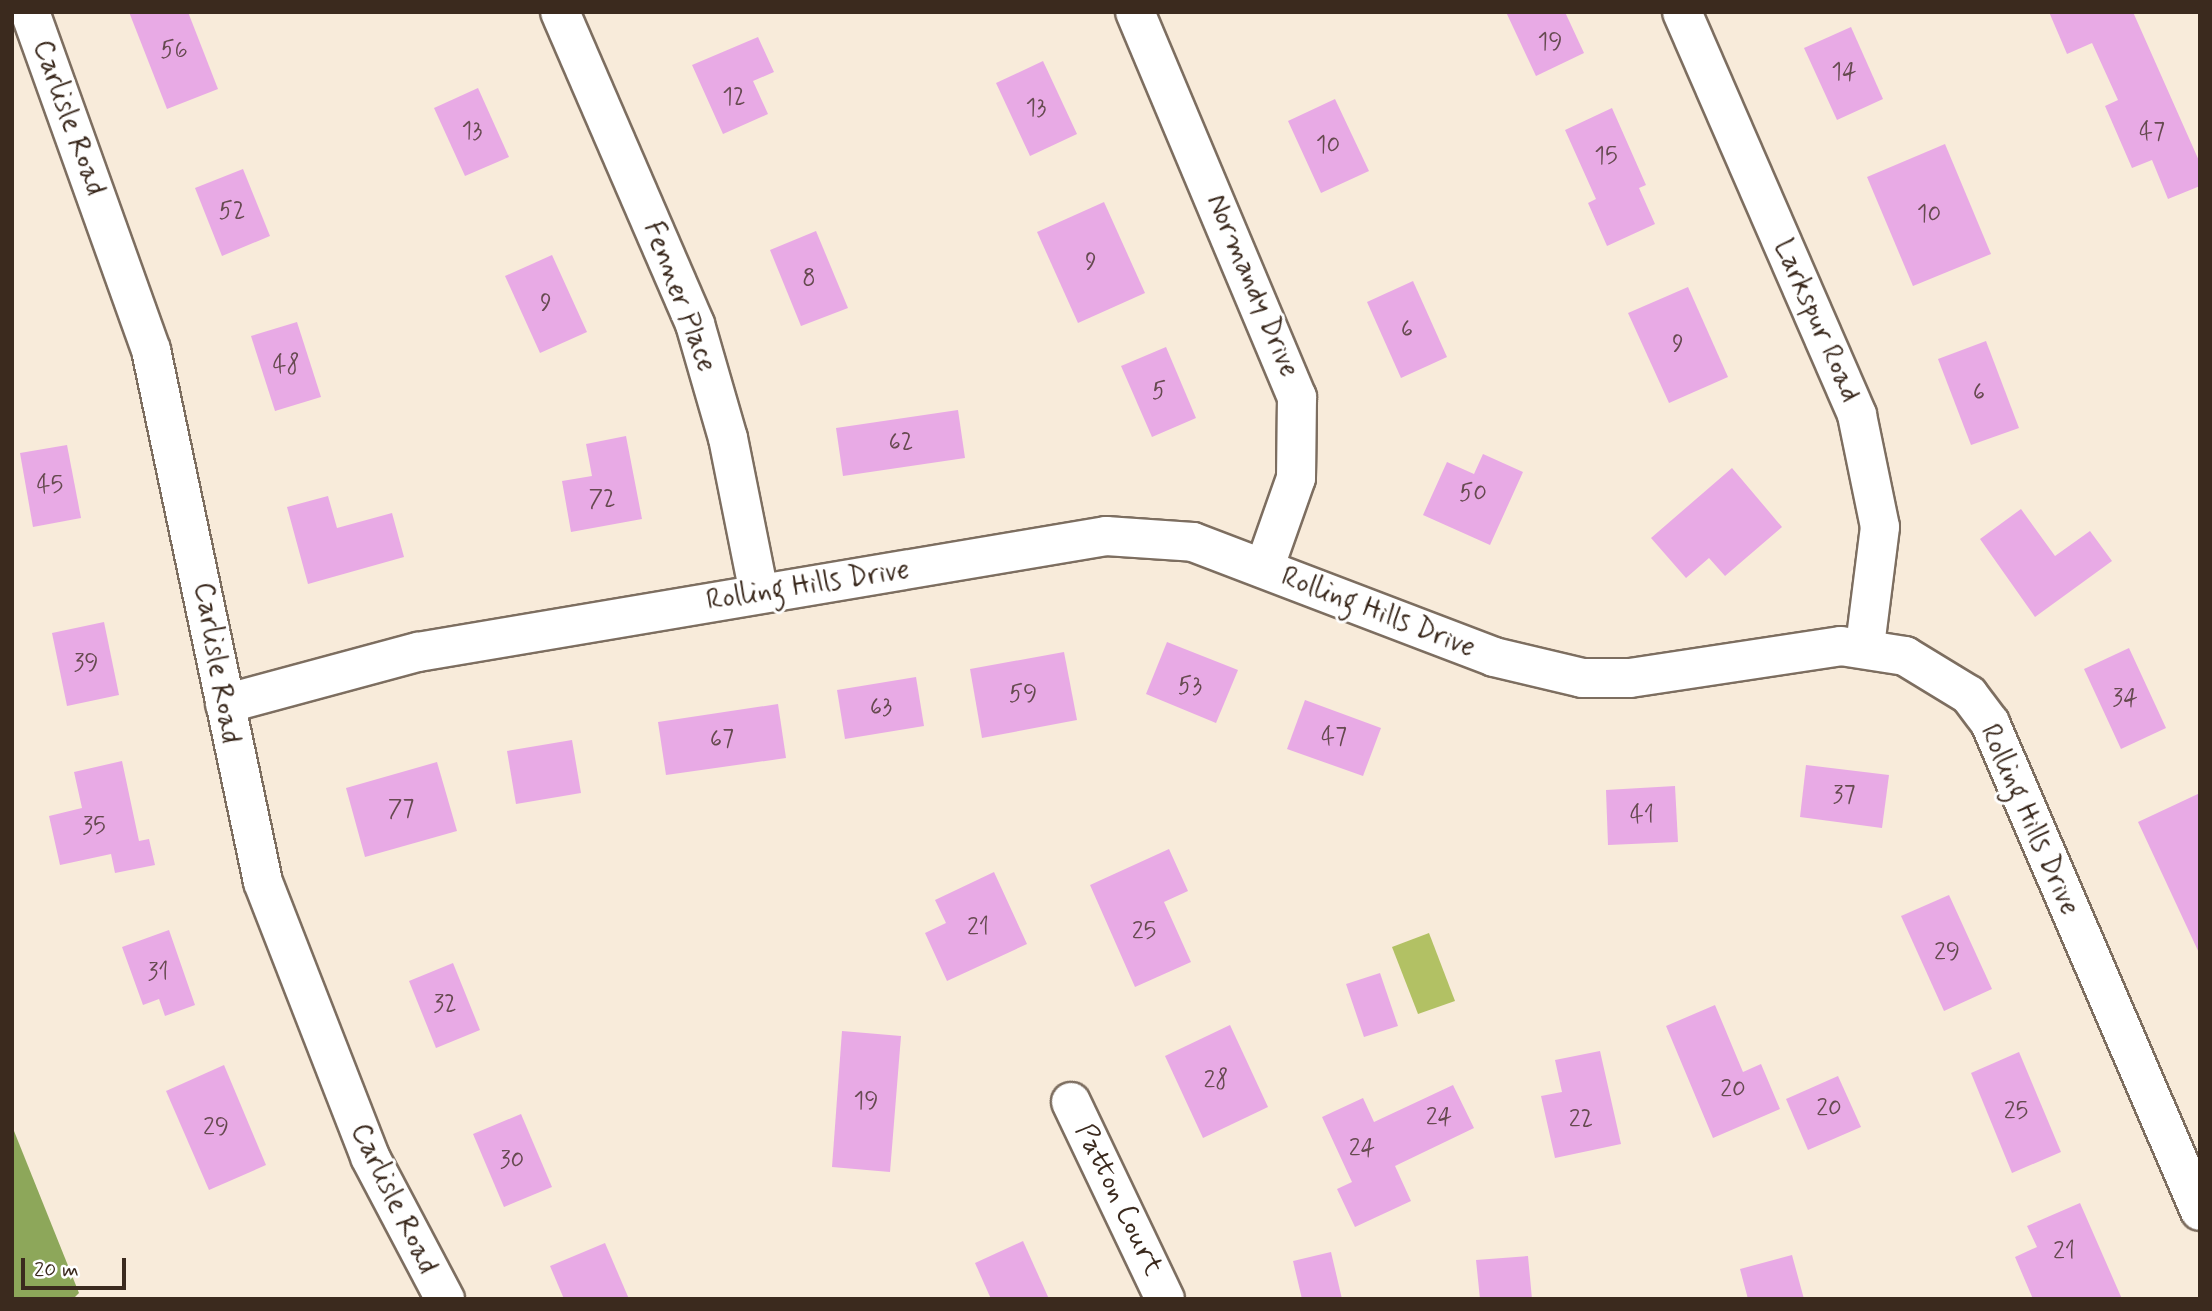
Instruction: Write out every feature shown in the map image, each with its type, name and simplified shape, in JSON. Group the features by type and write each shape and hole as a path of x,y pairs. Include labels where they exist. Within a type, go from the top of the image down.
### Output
{"street":[{"name":"Carlisle Road","path":"30,12 151,350 268,894 370,1157 444,1299"},
{"name":"Fenner Place","path":"560,12 695,324 728,438 759,593"},
{"name":"Normandy Drive","path":"1135,12 1297,397 1296,478 1264,569"},
{"name":"Larkspur Road","path":"1682,12 1857,415 1880,527 1865,646"},
{"name":"Rolling Hills Drive","path":"225,704 418,652 1106,536 1193,542 1494,657 1582,678 1630,678 1865,646 1940,672 1990,723 2200,1211"},
{"name":"Patton Court","path":"1071,1102 1165,1299"}],"green space":[{"path":"1429,933 1455,1001 1418,1014 1392,947"},
{"path":"12,1126 79,1293 73,1299 12,1299"}],"building":[{"path":"129,12 188,12 218,89 167,109"},
{"path":"1506,12 1565,12 1584,53 1536,76"},
{"path":"2049,12 2133,12 2200,163 2200,186 2168,199 2152,160 2132,168 2105,106 2118,100 2092,43 2067,54"},
{"path":"1851,27 1883,99 1837,120 1804,48"},
{"path":"758,37 774,72 753,81 768,114 723,134 692,65"},
{"path":"1043,61 1077,134 1030,156 996,83"},
{"path":"478,88 509,157 465,176 434,108"},
{"path":"1335,99 1369,171 1321,193 1288,121"},
{"path":"1612,108 1646,185 1639,188 1655,224 1607,246 1588,203 1596,199 1565,130"},
{"path":"1945,144 1991,254 1913,286 1867,177"},
{"path":"243,169 270,236 222,256 195,188"},
{"path":"1104,202 1145,293 1078,323 1037,232"},
{"path":"816,231 848,308 801,326 770,250"},
{"path":"552,255 587,332 540,353 505,276"},
{"path":"1413,281 1447,357 1401,378 1367,302"},
{"path":"1688,287 1728,377 1669,403 1628,313"},
{"path":"297,322 321,397 275,411 251,336"},
{"path":"1986,341 2019,428 1971,445 1938,359"},
{"path":"1166,347 1196,418 1152,437 1121,366"},
{"path":"958,410 965,458 843,476 836,428"},
{"path":"626,436 642,519 571,532 562,481 592,476 586,444"},
{"path":"67,445 81,518 33,527 20,453"},
{"path":"1483,454 1523,472 1490,545 1423,515 1447,462 1474,474"},
{"path":"1732,468 1782,527 1725,576 1709,558 1686,578 1651,538"},
{"path":"328,496 337,528 392,513 404,557 308,584 287,507"},
{"path":"2021,509 2055,556 2090,531 2112,561 2035,617 1980,539"},
{"path":"104,622 119,695 67,706 52,633"},
{"path":"1167,642 1238,670 1216,723 1146,694"},
{"path":"2129,648 2166,728 2121,749 2084,669"},
{"path":"1064,652 1077,720 982,738 970,669"},
{"path":"916,677 924,726 845,739 837,690"},
{"path":"1305,700 1381,728 1363,776 1287,749"},
{"path":"778,704 786,758 666,775 658,722"},
{"path":"572,740 581,793 516,804 507,751"},
{"path":"122,761 139,841 149,839 155,865 115,873 111,854 60,865 49,816 82,808 74,772"},
{"path":"437,762 457,831 365,857 346,788"},
{"path":"1806,765 1889,775 1882,828 1800,817"},
{"path":"1675,786 1678,842 1608,845 1606,790"},
{"path":"2200,793 2200,955 2138,822"},
{"path":"1169,849 1188,891 1164,902 1191,962 1135,987 1090,885"},
{"path":"994,872 1027,944 947,981 925,933 946,923 935,900"},
{"path":"1949,895 1992,989 1944,1011 1901,916"},
{"path":"169,930 195,1005 165,1016 159,999 143,1005 122,947"},
{"path":"453,963 480,1030 436,1048 409,981"},
{"path":"1380,973 1398,1026 1364,1037 1346,984"},
{"path":"1715,1005 1743,1072 1761,1064 1780,1109 1713,1138 1666,1026"},
{"path":"1230,1025 1268,1107 1203,1138 1165,1056"},
{"path":"842,1031 901,1036 890,1172 832,1167"},
{"path":"1600,1051 1621,1144 1555,1158 1541,1096 1562,1092 1555,1060"},
{"path":"2019,1052 2061,1152 2012,1173 1971,1073"},
{"path":"224,1065 266,1165 209,1190 166,1091"},
{"path":"1838,1076 1861,1127 1808,1150 1786,1099"},
{"path":"1453,1085 1474,1128 1395,1166 1411,1201 1355,1227 1337,1189 1352,1182 1322,1117 1363,1098 1374,1122"},
{"path":"521,1114 552,1187 504,1207 473,1134"},
{"path":"2080,1203 2122,1299 2033,1299 2015,1257 2037,1247 2027,1226"},
{"path":"1023,1241 1049,1299 991,1299 975,1263"},
{"path":"605,1243 629,1299 564,1299 550,1266"},
{"path":"1331,1252 1342,1299 1302,1299 1293,1261"},
{"path":"1792,1255 1804,1299 1748,1299 1740,1269"},
{"path":"1528,1256 1532,1299 1480,1299 1476,1260"}]}
